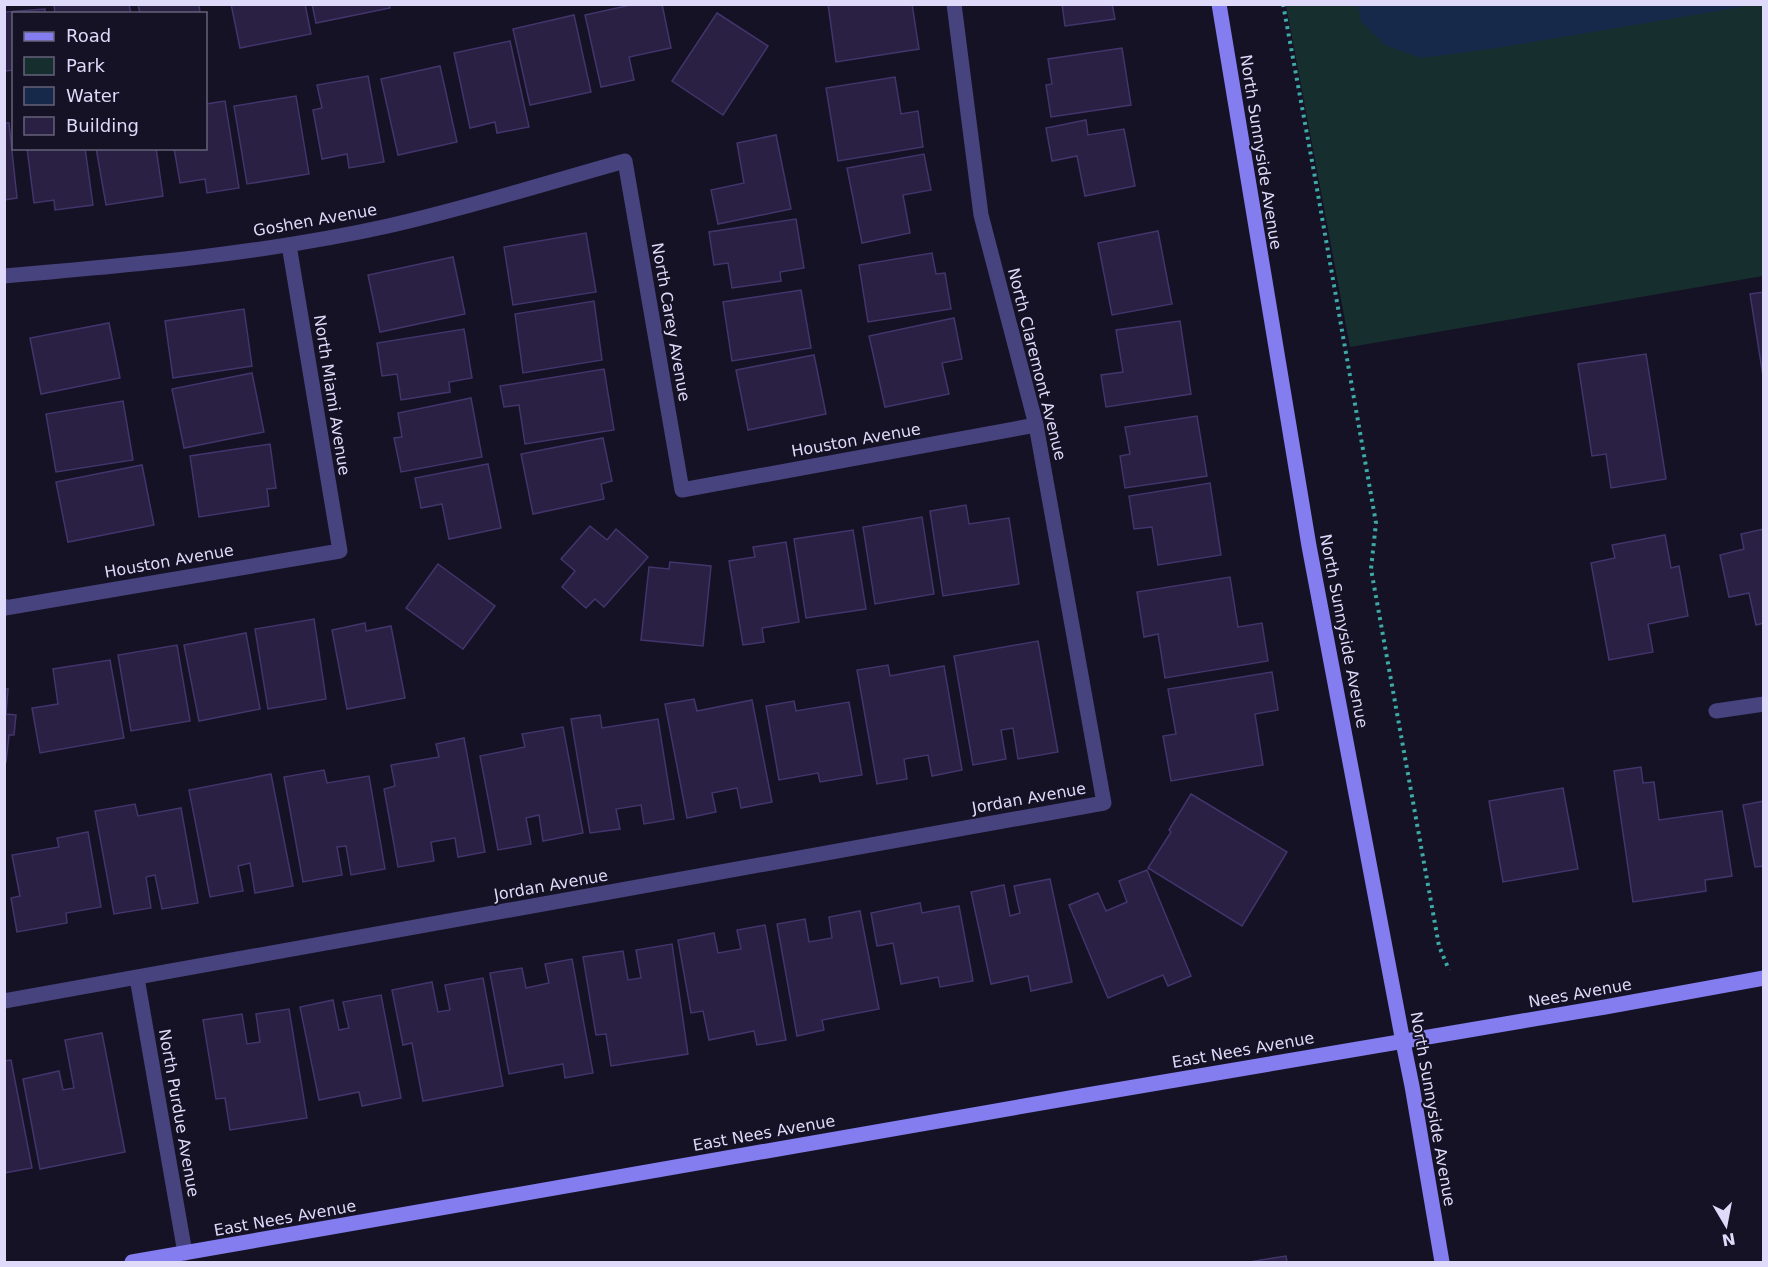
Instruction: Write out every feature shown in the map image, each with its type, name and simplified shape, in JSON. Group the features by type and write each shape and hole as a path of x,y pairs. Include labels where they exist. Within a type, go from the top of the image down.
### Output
{"main road":[{"name":"North Sunnyside Avenue","path":"1219,4 1309,546 1412,1086 1442,1263"},
{"name":"Nees Avenue","path":"1403,1042 1764,978"},
{"name":"East Nees Avenue","path":"132,1263 1087,1095 1403,1042"}],"street":[{"name":"North Claremont Avenue","path":"954,4 981,215 1036,425 1104,803"},
{"name":"Goshen Avenue","path":"4,276 120,266 289,245 388,226 625,161"},
{"name":"North Carey Avenue","path":"625,161 682,490"},
{"name":"North Miami Avenue","path":"289,245 340,551"},
{"name":"Houston Avenue","path":"682,490 1036,425"},
{"name":"Houston Avenue","path":"5,607 340,551"},
{"path":"1716,711 1764,704"},
{"name":"Jordan Avenue","path":"4,1002 1104,803"},
{"name":"North Purdue Avenue","path":"137,978 185,1253"}],"path":[{"path":"1283,4 1376,524 1371,569 1439,946 1449,970"}],"green space":[{"path":"1286,5 1763,5 1763,276 1350,347"}],"water":[{"path":"1358,4 1752,5 1497,48 1421,58 1385,45 1361,21"}],"building":[{"path":"54,4 129,4 131,12 55,12"},
{"path":"138,4 199,4 200,12 140,12"},
{"path":"231,4 305,4 311,34 240,48"},
{"path":"312,4 389,4 390,8 316,23"},
{"path":"635,4 662,4 671,48 629,57 634,80 601,87 585,15"},
{"path":"828,4 912,4 919,49 836,62"},
{"path":"1062,4 1112,4 1115,19 1065,26"},
{"path":"4,6 5,12 45,9 45,12 12,12 12,70 4,71"},
{"path":"717,13 768,46 723,115 672,81"},
{"path":"574,15 591,92 530,105 513,29"},
{"path":"510,41 529,127 497,133 495,122 470,128 454,53"},
{"path":"1122,48 1131,105 1051,117 1046,85 1052,84 1048,59"},
{"path":"440,66 457,142 398,155 381,79"},
{"path":"368,76 384,162 349,168 347,154 322,159 313,110 322,108 317,85"},
{"path":"895,77 901,114 918,111 923,147 838,161 826,88"},
{"path":"296,96 309,174 247,184 234,106"},
{"path":"225,101 239,188 207,193 205,179 180,183 174,150 207,150 207,104"},
{"path":"1086,120 1088,135 1124,129 1135,186 1085,196 1077,156 1052,161 1046,128"},
{"path":"4,123 9,123 17,198 4,200"},
{"path":"776,135 791,209 718,224 711,190 744,183 737,143"},
{"path":"27,150 85,150 93,205 55,210 54,200 34,203"},
{"path":"96,150 156,150 163,196 106,205"},
{"path":"924,154 931,190 903,195 910,233 862,243 847,168"},
{"path":"796,219 804,268 780,272 781,281 732,288 728,263 714,265 709,232"},
{"path":"1158,231 1172,304 1112,315 1098,243"},
{"path":"586,233 596,292 513,305 504,247"},
{"path":"932,253 936,274 945,273 951,309 868,322 859,265"},
{"path":"453,257 465,314 380,332 368,275"},
{"path":"801,290 811,348 732,361 723,302"},
{"path":"1764,292 1764,382 1750,294"},
{"path":"594,301 602,360 523,373 515,314"},
{"path":"244,309 252,366 173,378 165,321"},
{"path":"954,318 962,359 942,363 949,394 885,407 869,336"},
{"path":"1180,321 1191,394 1106,407 1101,375 1123,372 1116,330"},
{"path":"109,323 120,378 41,394 30,338"},
{"path":"464,329 472,378 449,382 450,392 401,400 397,374 382,376 377,343"},
{"path":"1646,354 1666,479 1611,488 1606,454 1592,456 1578,364"},
{"path":"814,355 826,414 748,430 736,370"},
{"path":"604,369 614,430 525,444 519,405 504,407 500,386"},
{"path":"252,373 264,432 184,448 172,389"},
{"path":"471,398 482,457 401,472 394,438 402,437 398,413"},
{"path":"123,401 133,460 56,472 46,414"},
{"path":"1197,416 1207,476 1125,488 1120,456 1130,454 1125,427"},
{"path":"603,438 612,481 601,484 604,499 533,514 521,454"},
{"path":"270,444 276,488 267,489 269,506 199,517 190,456"},
{"path":"488,464 501,528 449,539 442,504 421,508 415,478"},
{"path":"142,465 154,525 68,542 56,482"},
{"path":"1210,483 1221,555 1158,565 1152,527 1134,529 1129,496"},
{"path":"966,505 969,524 1009,518 1019,584 943,596 930,511"},
{"path":"922,517 934,594 875,604 863,527"},
{"path":"590,526 607,540 616,529 648,557 604,607 595,599 586,608 562,587 575,571 561,559"},
{"path":"1764,529 1764,623 1756,625 1749,593 1729,597 1720,555 1744,549 1741,534"},
{"path":"853,530 866,609 806,618 794,539"},
{"path":"1665,535 1671,568 1679,566 1688,616 1648,624 1653,652 1609,660 1591,563 1615,558 1612,545"},
{"path":"786,542 799,622 762,628 764,642 743,645 729,561 755,557 753,547"},
{"path":"670,562 711,566 703,646 641,640 649,567 669,569"},
{"path":"438,564 495,606 463,649 406,608"},
{"path":"1230,577 1238,627 1262,623 1268,661 1165,678 1158,634 1144,637 1137,592"},
{"path":"314,619 326,699 268,709 255,629"},
{"path":"365,623 366,631 391,626 405,698 347,709 332,630"},
{"path":"246,633 260,709 199,721 184,645"},
{"path":"1038,641 1058,752 1018,759 1013,728 1001,730 1006,759 973,765 954,656"},
{"path":"177,645 190,721 131,731 118,655"},
{"path":"110,660 124,738 40,753 32,708 58,704 53,669"},
{"path":"888,665 890,676 944,666 962,770 932,776 928,755 904,759 907,779 877,784 857,670"},
{"path":"1272,672 1278,710 1255,714 1263,765 1171,781 1163,736 1176,734 1168,689"},
{"path":"4,689 8,689 6,714 16,715 14,735 9,735 6,762 4,762"},
{"path":"694,699 697,711 752,700 772,802 741,808 737,788 712,793 716,812 687,818 665,704"},
{"path":"794,701 796,711 849,702 862,775 820,782 818,773 779,780 766,706"},
{"path":"600,715 602,728 658,719 674,819 644,824 641,805 616,809 620,829 590,833 571,719"},
{"path":"563,727 583,833 543,841 539,815 526,818 531,844 498,850 480,756 525,747 522,734"},
{"path":"464,738 485,852 458,857 455,838 431,842 434,861 398,867 384,789 395,786 391,765 439,757 436,744"},
{"path":"1641,767 1643,783 1654,782 1659,820 1722,811 1732,876 1705,880 1706,891 1633,902 1614,771"},
{"path":"324,770 327,783 369,776 385,869 351,875 346,846 337,847 342,875 303,882 284,777"},
{"path":"271,774 293,886 255,893 250,863 238,866 243,891 210,897 189,790"},
{"path":"1563,788 1578,869 1503,882 1489,801"},
{"path":"1191,794 1287,852 1242,926 1148,868"},
{"path":"1764,801 1764,866 1755,867 1743,805"},
{"path":"135,804 138,816 181,808 198,903 162,909 155,875 146,877 151,908 114,914 95,811"},
{"path":"88,832 101,907 66,913 67,923 17,932 11,898 20,896 12,855 59,847 57,838"},
{"path":"1147,870 1191,976 1168,986 1163,975 1108,998 1069,905 1098,893 1106,911 1127,902 1119,881"},
{"path":"1050,879 1072,982 1031,991 1028,976 991,984 971,892 1004,885 1010,916 1020,913 1014,886"},
{"path":"920,903 922,913 959,906 973,981 940,987 938,977 901,984 893,943 877,946 871,913"},
{"path":"860,911 879,1009 822,1020 824,1030 797,1036 777,924 805,919 809,942 832,938 829,917"},
{"path":"765,925 786,1040 757,1045 754,1031 709,1040 703,1011 691,1013 678,940 714,933 718,953 741,949 737,930"},
{"path":"672,944 688,1054 611,1066 606,1034 596,1035 583,957 623,951 628,980 641,978 636,950"},
{"path":"572,959 593,1073 565,1078 563,1064 509,1074 490,973 522,968 526,988 549,983 545,964"},
{"path":"483,978 503,1086 423,1101 412,1043 403,1045 392,990 432,982 438,1012 450,1010 445,985"},
{"path":"381,995 401,1098 362,1106 359,1092 319,1100 300,1007 333,1000 339,1030 349,1028 343,1002"},
{"path":"289,1009 307,1118 230,1130 225,1098 216,1099 203,1020 242,1014 247,1044 260,1042 256,1014"},
{"path":"102,1033 125,1152 40,1169 23,1079 59,1071 63,1090 74,1088 65,1040"},
{"path":"11,1060 32,1168 4,1173 4,1061"},
{"path":"1286,1256 1287,1262 1249,1262"}]}
